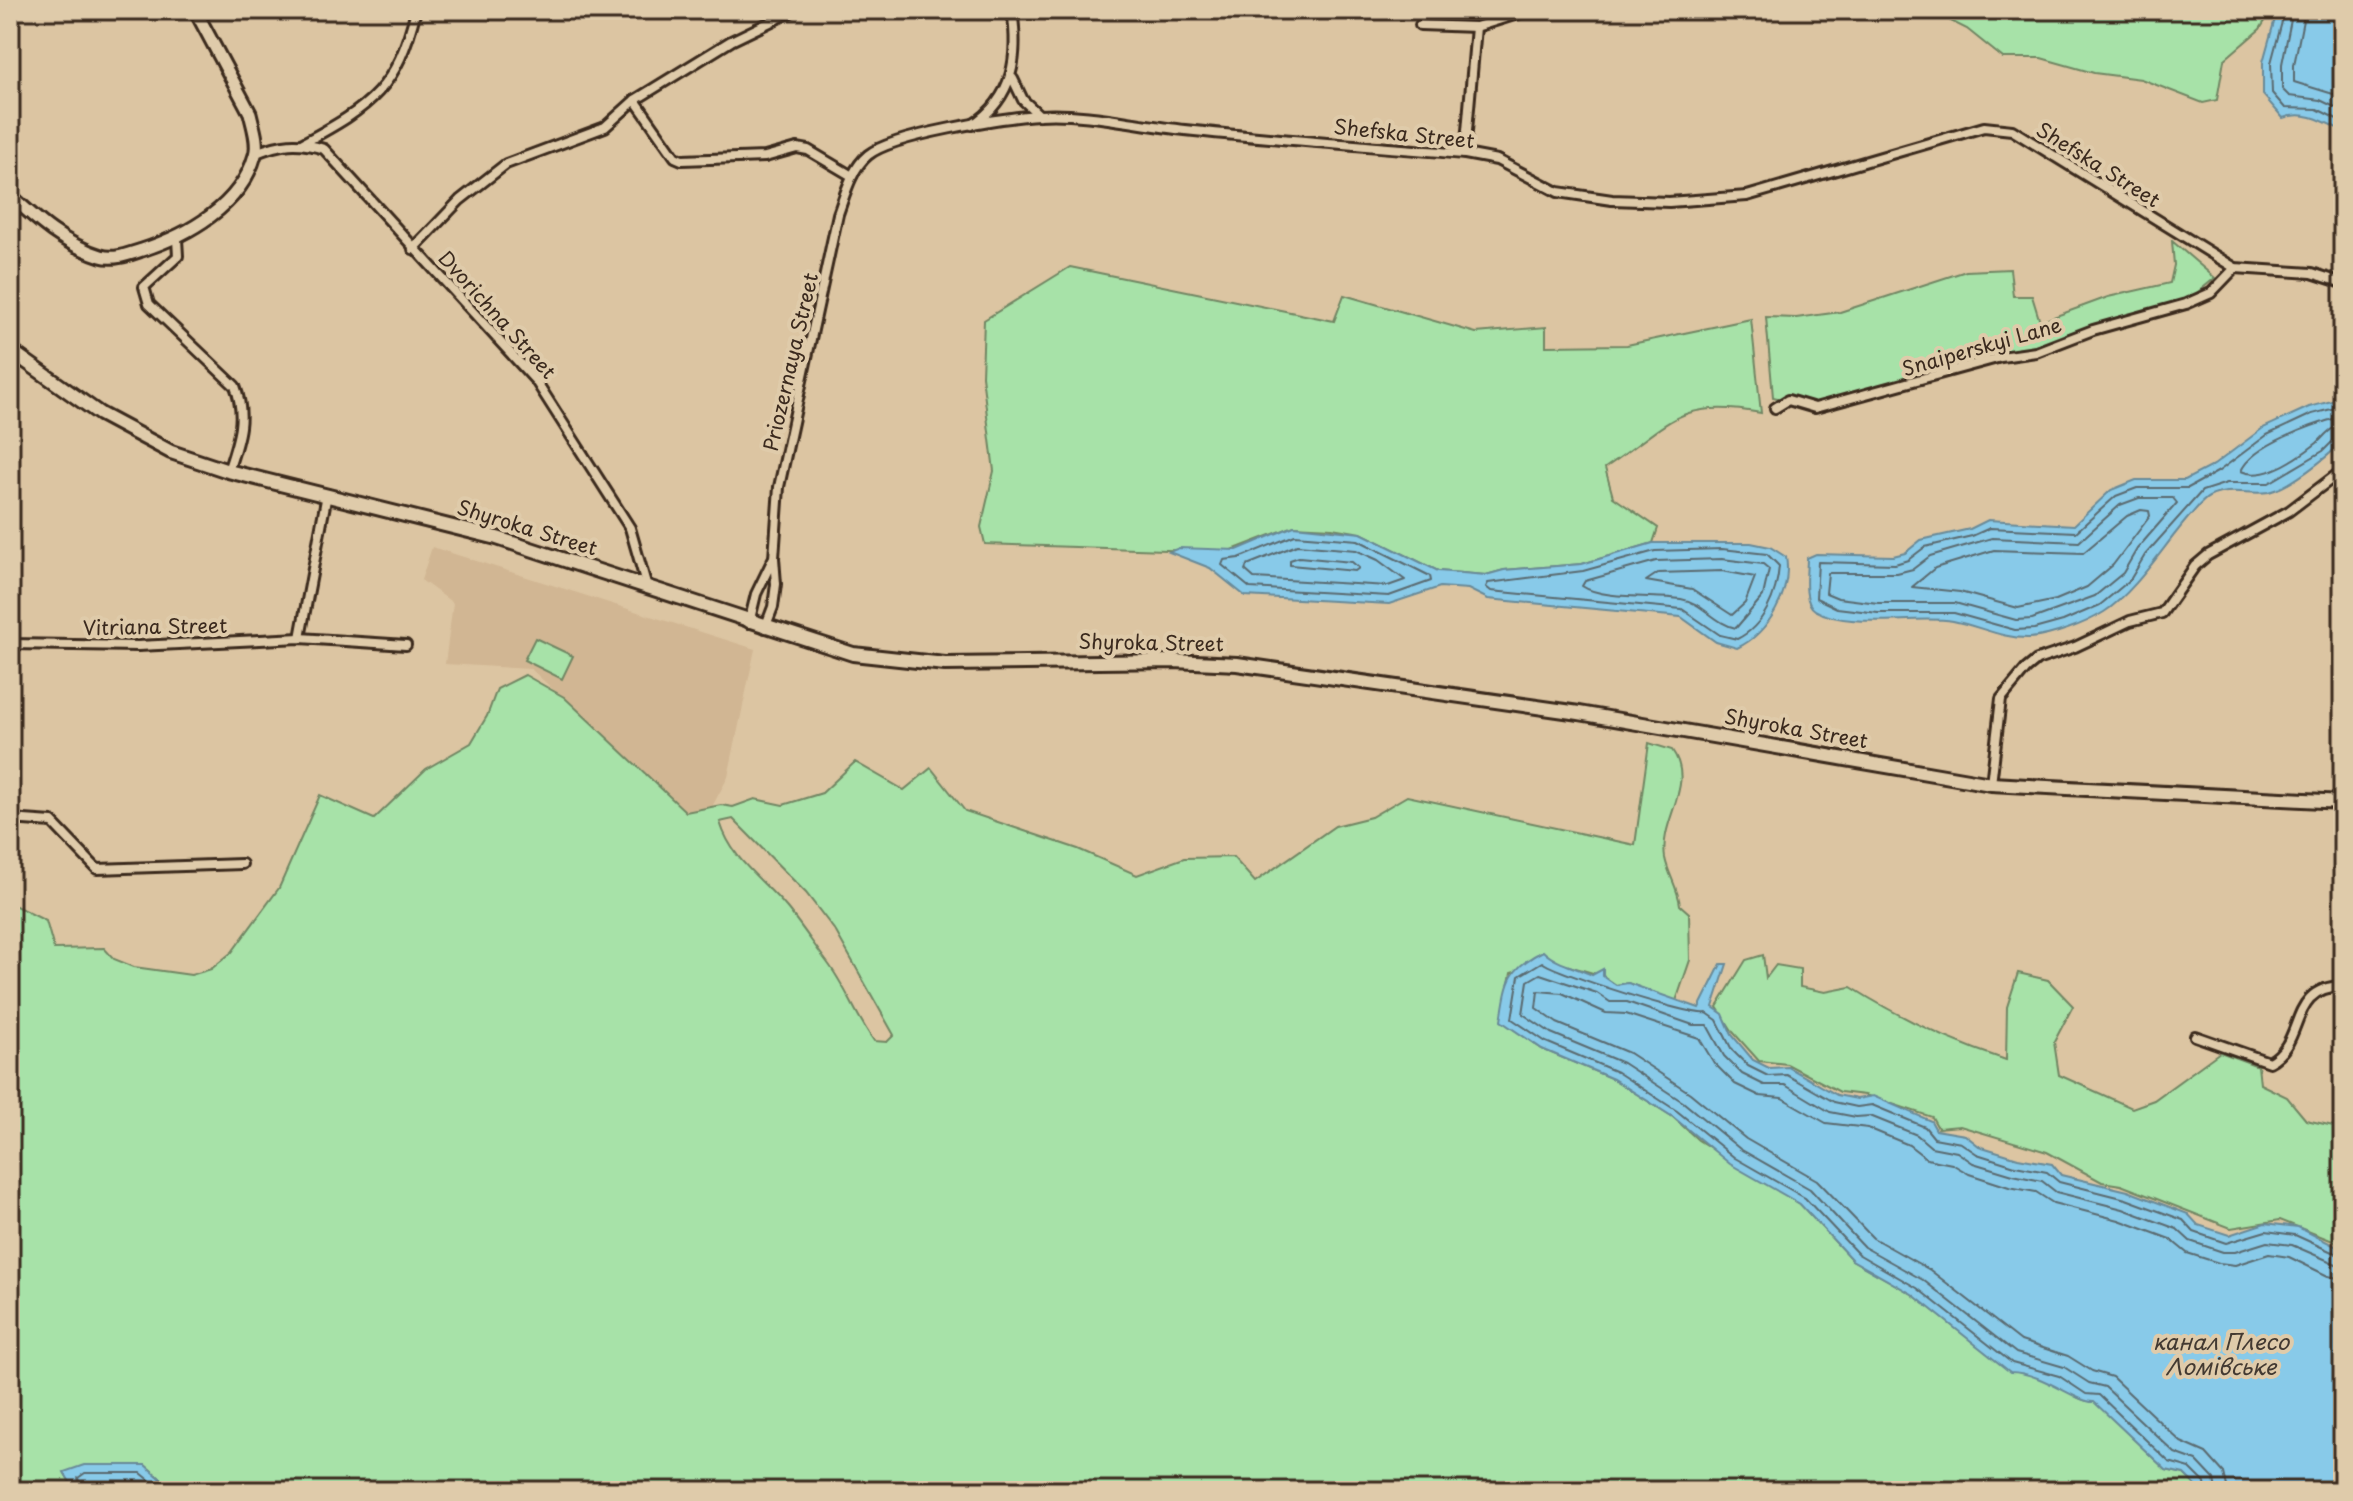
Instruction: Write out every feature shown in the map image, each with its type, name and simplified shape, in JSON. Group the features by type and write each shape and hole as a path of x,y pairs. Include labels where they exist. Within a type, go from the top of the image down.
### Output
{"main road":[{"name":"Shyroka Street","path":"12,354 136,434 228,471 497,538 749,623 853,654 945,664 1174,661 1276,669 1579,713 1991,784 2343,802"}],"street":[{"path":"10,195 48,230 102,257 123,257 177,239 217,211 241,185 256,153 250,113 195,10"},
{"path":"256,153 281,143 303,143 338,125 373,98 402,61 416,10"},
{"path":"413,249 460,200 506,164 605,127 635,100 731,41 795,10"},
{"path":"1012,10 1013,79 1023,100 1039,115"},
{"path":"1420,25 1476,27 1530,10"},
{"path":"1465,154 1476,27"},
{"path":"969,127 983,118 1013,79"},
{"path":"635,100 675,157 682,160 765,157 797,148 808,150 852,176"},
{"name":"Shefska Street","path":"852,176 868,155 897,140 1039,115 1465,154 1497,160 1558,192 1612,200 1669,202 1747,196 1984,127 1998,128 2012,130 2235,268 2312,273 2343,283"},
{"name":"Dvorichna Street","path":"303,143 324,149 536,381 630,528 647,587"},
{"name":"Priozernaya Street","path":"765,628 773,607 776,584 774,558 779,487 838,214 852,176"},
{"path":"177,239 178,256 144,287 149,304 235,386 241,403 242,421 228,471"},
{"name":"Snaiperskyi Lane","path":"1775,408 1788,400 1815,408 2001,357 2036,352 2211,293 2235,268"},
{"path":"1991,784 2001,699 2026,669 2037,660 2075,647 2130,621 2162,613 2195,566 2208,555 2289,511 2343,470"},
{"path":"300,638 327,494"},
{"path":"749,623 756,594 774,558"},
{"name":"Vitriana Street","path":"10,644 138,646 300,638 406,645"},
{"path":"10,819 52,822 97,869 242,864"},
{"path":"2195,1036 2260,1062 2269,1062 2284,1047 2310,996 2324,987 2343,986"}],"shaded area":[{"path":"432,547 755,649 728,777 701,827 531,669 445,664 453,603 421,580"}],"green space":[{"path":"1929,10 2272,10 2260,29 2224,60 2217,100 2203,103 2141,79 2094,73 2041,58 2003,58 1967,29"},
{"path":"2172,241 2215,278 2193,296 2140,315 1909,383 1813,406 1773,397 1766,317 1796,318 1840,312 1966,271 2010,269 2013,296 2032,296 2040,322 2108,297 2170,283 2174,265"},
{"path":"1070,267 1334,321 1344,295 1476,333 1546,327 1546,346 1627,345 1751,319 1761,413 1733,409 1692,412 1661,427 1605,468 1613,497 1658,528 1653,543 1582,564 1504,570 1486,575 1438,571 1361,533 1294,526 1227,552 985,544 981,527 994,471 982,376 984,320"},
{"path":"535,638 573,656 562,679 524,660"},
{"path":"525,675 564,697 686,812 721,805 733,807 755,799 783,805 822,793 855,762 904,790 931,768 965,811 1078,849 1137,875 1184,858 1233,857 1255,882 1335,826 1371,817 1407,796 1635,845 1649,743 1672,750 1681,776 1667,830 1665,858 1680,905 1689,913 1690,960 1676,1001 1628,983 1616,985 1603,976 1552,961 1511,973 1502,1021 1542,1049 1613,1079 1673,1117 1698,1140 1800,1204 1852,1260 1912,1294 2010,1371 2038,1377 2078,1398 2094,1401 2166,1470 2184,1474 2199,1489 2213,1491 175,1491 145,1465 65,1473 75,1491 10,1491 10,903 46,921 54,949 104,948 114,959 134,967 191,975 211,969 232,952 279,888 320,795 374,819 426,769 471,743 487,716 497,689","holes":["733,819 806,893 836,932 894,1035 887,1042 874,1041 834,972 787,908 732,848 720,822"]},
{"path":"1763,955 1766,978 1776,965 1800,969 1800,987 1825,992 1851,987 1926,1028 2006,1060 2007,1007 2018,973 2048,980 2073,1006 2054,1042 2059,1075 2132,1108 2154,1100 2220,1052 2258,1066 2260,1084 2287,1097 2306,1120 2343,1128 2343,1245 2280,1220 2231,1228 2121,1185 2102,1182 2047,1152 1960,1126 1938,1128 1932,1117 1865,1095 1840,1092 1787,1064 1759,1061 1733,1032 1717,1007 1746,960"}],"water":[{"path":"2264,10 2343,10 2343,131 2306,116 2283,118 2263,95 2263,62 2276,15"},
{"path":"2343,398 2343,441 2328,455 2298,478 2269,492 2224,492 2206,499 2127,593 2104,612 2068,629 2039,637 2020,638 1953,621 1845,619 1815,610 1808,600 1807,558 1816,554 1893,556 1905,553 1921,540 1970,529 1988,520 2074,525 2111,490 2136,480 2185,480 2214,465 2263,428 2309,407"},
{"path":"1294,526 1361,533 1438,571 1486,575 1504,570 1582,564 1653,543 1751,543 1770,547 1786,557 1787,570 1776,610 1759,632 1737,648 1716,642 1681,617 1488,599 1468,589 1440,587 1389,604 1245,596 1210,568 1169,552 1179,548 1237,550"},
{"name":"канал Плесо Ломівське","path":"1543,951 1560,962 1592,975 1603,969 1603,976 1616,985 1628,983 1699,1008 1721,964 1727,964 1713,1007 1723,1014 1732,1035 1753,1060 1769,1068 1788,1067 1837,1095 1857,1099 1873,1096 1931,1121 1936,1130 1965,1135 1979,1146 2018,1158 2052,1164 2061,1175 2128,1191 2188,1214 2198,1225 2229,1235 2265,1223 2298,1227 2343,1250 2343,1491 2199,1489 2184,1474 2166,1470 2094,1402 2078,1398 2034,1377 2010,1372 1912,1294 1852,1260 1800,1204 1730,1164 1673,1117 1613,1079 1542,1049 1501,1021 1507,987 1515,971"},
{"path":"84,1465 145,1465 175,1491 75,1491 64,1472"}]}
